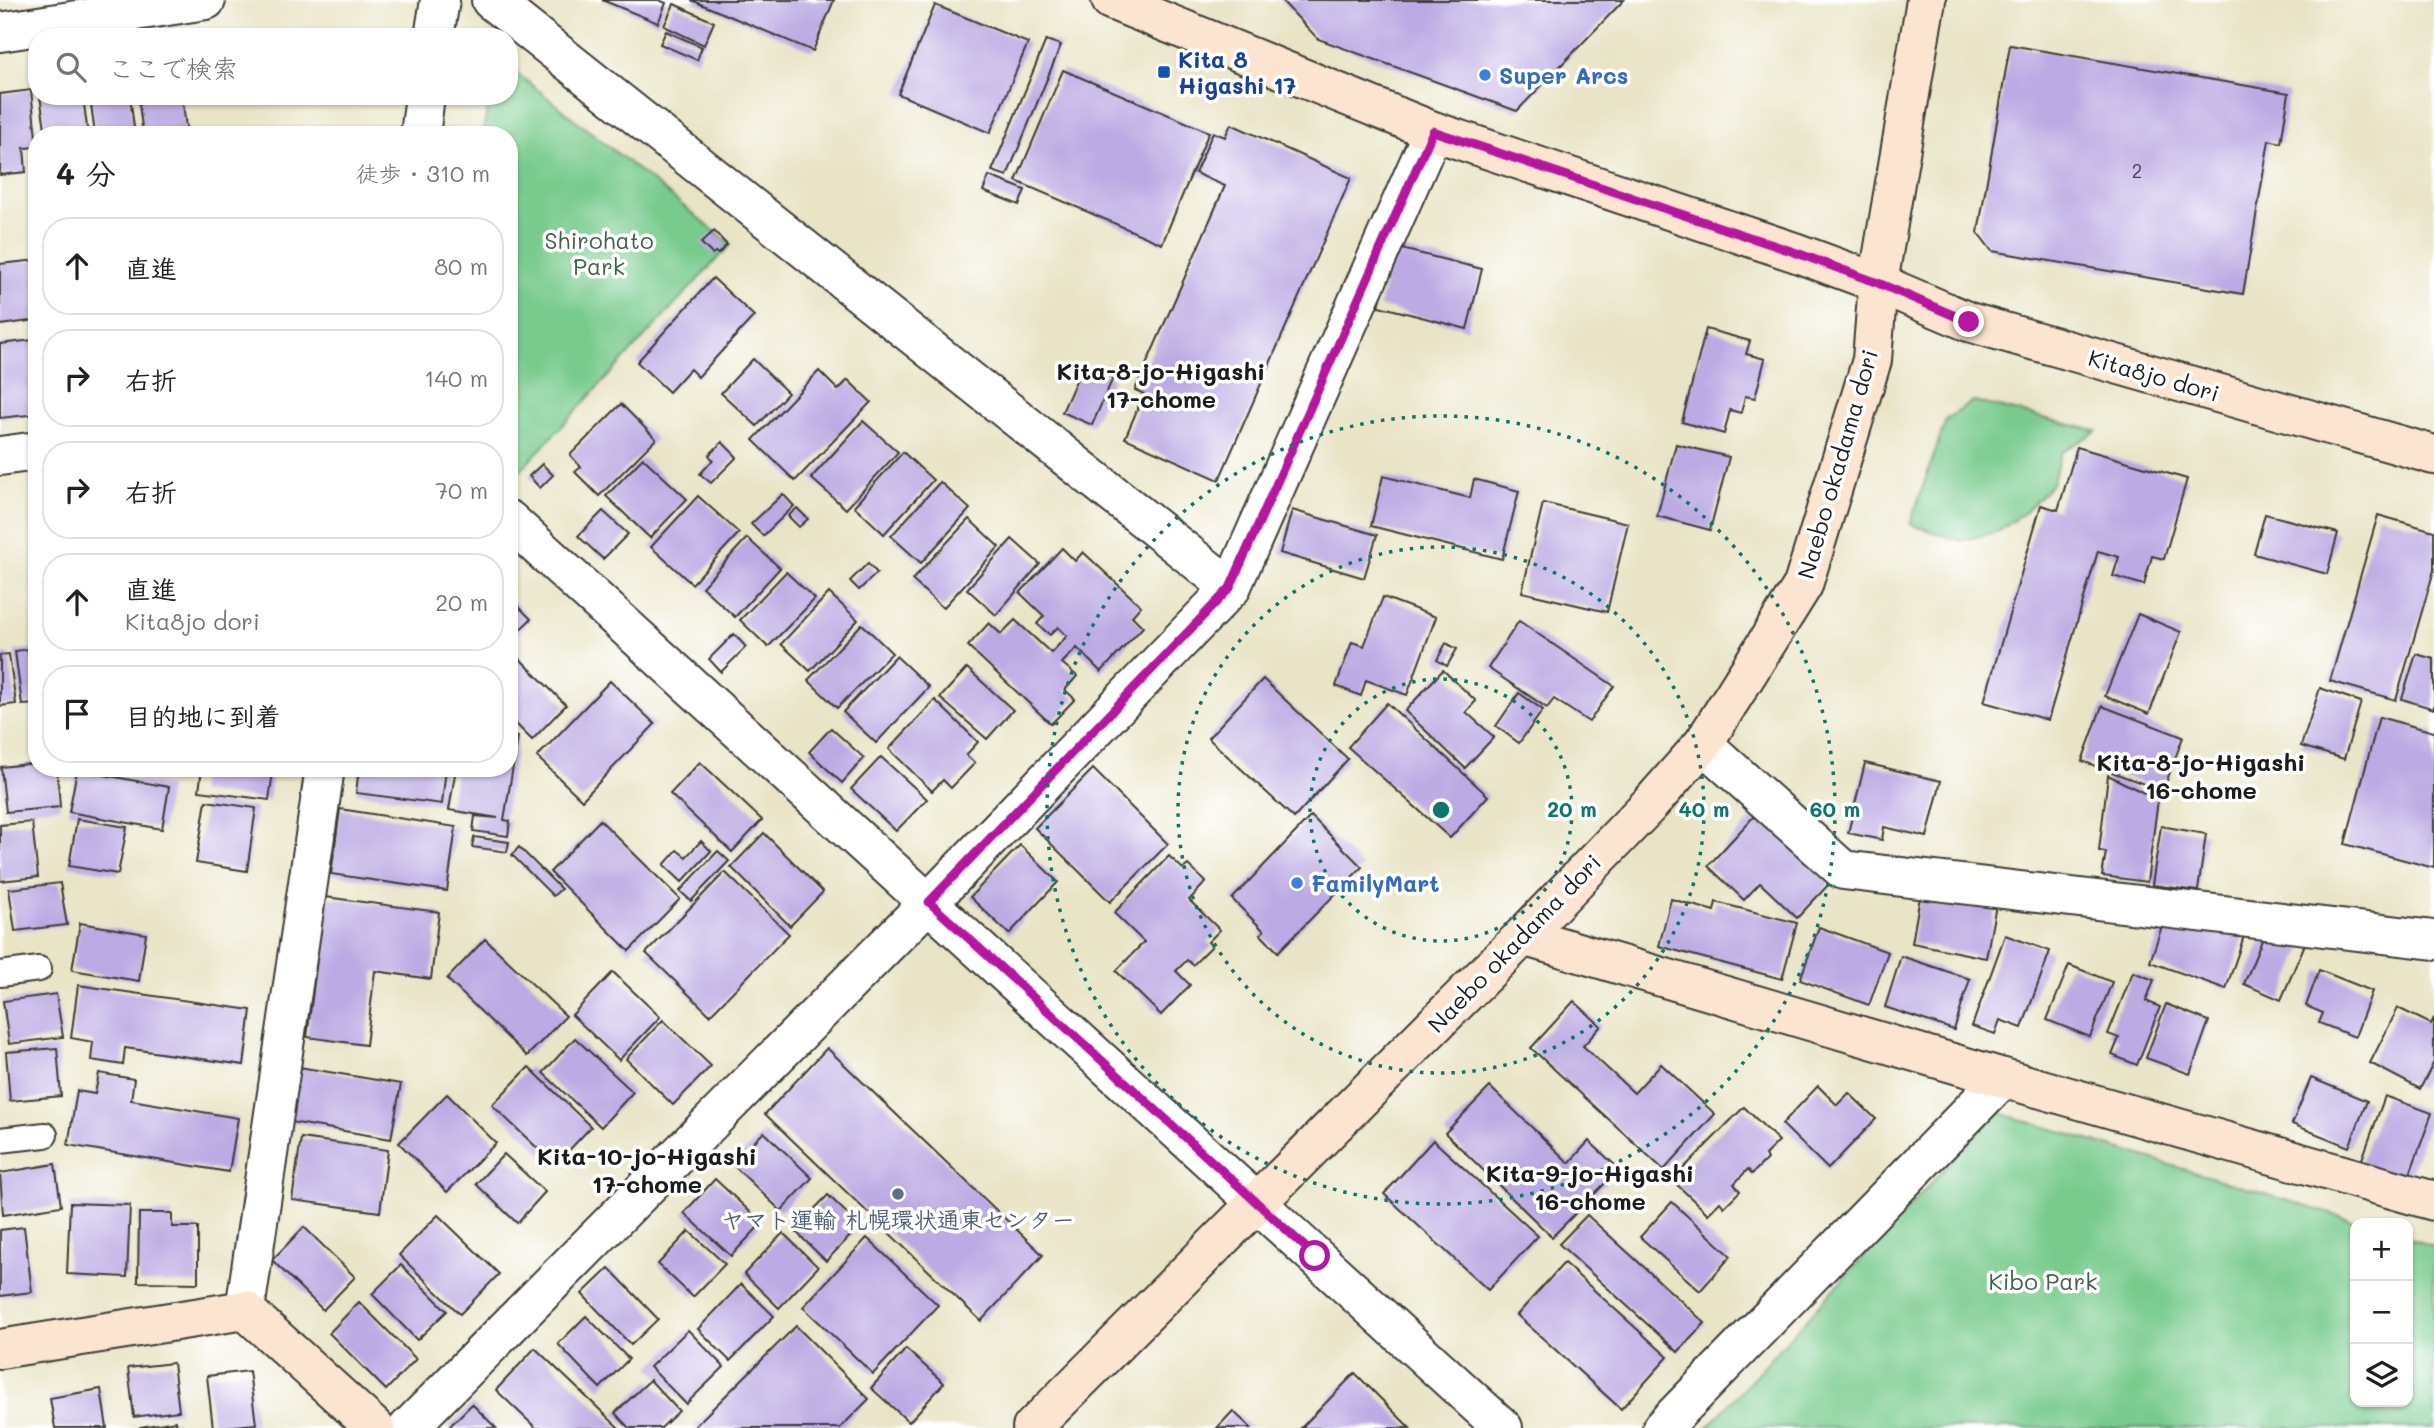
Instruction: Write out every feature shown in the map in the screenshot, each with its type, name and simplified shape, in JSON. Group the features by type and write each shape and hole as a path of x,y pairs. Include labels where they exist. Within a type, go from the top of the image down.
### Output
{"street":[{"path":"0,32 206,0"},
{"path":"435,28 440,0"},
{"path":"491,0 1230,588"},
{"name":"Kita8jo dori","path":"1111,0 1433,131 1797,253 1878,283 1969,322 2434,455"},
{"name":"Naebo okadama dori","path":"1032,1428 1651,803 1703,744 1803,585 1872,360 1878,283 1926,0"},
{"path":"420,126 424,105"},
{"path":"408,1428 929,902 1230,588 1433,131"},
{"path":"0,456 28,452"},
{"path":"518,528 1503,1428"},
{"path":"1703,744 1843,870 2434,940"},
{"path":"245,1310 324,777"},
{"path":"1522,936 2003,1078 2434,1201"},
{"path":"1662,1428 2003,1078"},
{"path":"0,1349 245,1310"},
{"path":"245,1310 375,1428"}],"lane":[{"path":"0,974 39,969"},
{"path":"0,1140 45,1135"}],"green space":[{"name":"Shirohato Park","path":"518,74 731,244 518,473 518,126 484,126 488,105 518,105"},
{"path":"1973,401 2097,431 2061,453 2052,484 2026,511 1999,531 1961,541 1910,524 1946,420"},
{"name":"Kibo Park","path":"1996,1112 2350,1220 2350,1407 2413,1407 2413,1240 2434,1246 2434,1428 1707,1428"}],"building":[{"path":"602,0 659,0 666,3 658,23"},
{"path":"691,0 834,0 813,51"},
{"name":"Super Arcs","path":"1281,0 1624,0 1517,111 1318,39"},
{"path":"674,4 714,22 704,45 664,26"},
{"path":"935,5 1028,43 990,133 898,94"},
{"path":"666,31 702,47 697,60 660,44"},
{"path":"1046,40 1061,45 1007,176 992,171"},
{"path":"2010,45 2289,93 2281,143 2269,140 2243,294 1992,251 1978,233"},
{"path":"1063,70 1209,132 1162,244 1016,181"},
{"path":"28,90 28,105 33,105 35,126 28,126 28,148 24,148 26,172 0,175 0,94"},
{"path":"41,105 84,105 87,126 45,126"},
{"path":"91,105 131,105 134,126 94,126"},
{"path":"139,105 183,105 186,126 142,126"},
{"path":"1231,124 1351,178 1219,480 1125,438 1144,394 1135,390 1225,186 1195,173 1213,132 1225,137"},
{"path":"989,176 1025,190 1019,205 983,191"},
{"path":"714,231 727,245 718,254 712,254 701,243"},
{"path":"1394,247 1482,269 1467,329 1379,306"},
{"path":"28,261 28,321 0,325 0,264"},
{"path":"713,278 754,316 698,377 690,369 669,392 637,362"},
{"path":"1706,329 1750,341 1746,354 1765,359 1755,398 1745,396 1741,413 1730,410 1724,434 1682,422"},
{"path":"28,341 28,415 0,418 0,344"},
{"path":"753,359 788,393 757,426 721,393"},
{"path":"1083,365 1113,378 1092,425 1062,412"},
{"path":"819,371 838,390 848,380 871,402 795,481 753,440"},
{"path":"621,404 656,439 599,496 575,472 581,467 570,455"},
{"path":"863,421 898,452 846,509 811,478"},
{"path":"722,442 737,457 711,483 700,474 713,460 709,455"},
{"path":"1676,444 1729,457 1710,530 1657,516"},
{"path":"2077,447 2187,479 2164,559 2152,556 2144,585 2113,576 2119,557 2098,551 2048,720 1984,702 2041,505 2058,510"},
{"path":"903,452 933,480 884,534 854,506"},
{"path":"643,458 687,499 650,538 606,496"},
{"path":"542,464 553,475 540,488 529,476"},
{"path":"1383,476 1470,498 1474,479 1519,491 1502,559 1371,526"},
{"path":"940,482 970,509 921,563 891,536"},
{"path":"783,494 794,506 763,536 751,524"},
{"path":"698,496 739,533 692,584 651,547"},
{"path":"1543,503 1628,523 1607,612 1522,592"},
{"path":"797,508 808,519 799,527 788,516"},
{"path":"1292,510 1377,535 1364,578 1280,553"},
{"path":"603,511 628,534 603,559 578,536"},
{"path":"2265,514 2338,533 2327,574 2254,554"},
{"path":"2378,515 2434,531 2434,570 2396,700 2330,681"},
{"path":"969,519 999,547 943,608 912,580"},
{"path":"747,538 780,568 735,617 702,587"},
{"path":"1012,539 1040,564 996,615 967,589"},
{"path":"1062,548 1075,561 1083,552 1141,606 1132,616 1143,627 1101,672 1077,648 1062,663 1077,676 1065,690 1075,699 1051,724 968,646 989,623 1001,634 1015,620 1051,653 1067,636 1058,627 1050,635 1037,624 1044,616 1020,593"},
{"path":"868,563 877,573 859,590 850,581"},
{"path":"786,572 815,599 768,647 740,620"},
{"path":"829,593 858,620 810,671 781,644"},
{"path":"1383,597 1436,617 1407,695 1366,680 1361,696 1336,686 1352,642 1364,646"},
{"path":"518,606 531,619 518,631"},
{"path":"2138,614 2181,632 2149,714 2105,696"},
{"path":"1519,621 1614,686 1589,722 1554,699 1547,708 1488,668"},
{"path":"862,624 892,653 837,708 808,680"},
{"path":"734,634 746,647 721,672 709,659"},
{"path":"1446,643 1457,649 1447,666 1437,660"},
{"path":"28,649 28,705 22,705 15,651"},
{"path":"9,654 16,704 0,706 0,655"},
{"path":"2416,654 2434,659 2434,709 2402,699"},
{"path":"896,656 929,687 876,743 843,712"},
{"path":"518,657 566,705 532,740 518,726"},
{"path":"967,668 1013,710 987,739 940,698"},
{"path":"1443,670 1476,701 1466,712 1494,737 1465,768 1405,711"},
{"path":"1263,679 1348,759 1294,818 1208,738"},
{"path":"610,681 655,724 582,800 537,757"},
{"path":"2320,688 2361,702 2344,759 2301,746"},
{"path":"1519,693 1543,710 1519,743 1496,726"},
{"path":"935,700 978,742 966,755 975,763 951,788 943,780 932,791 889,749"},
{"path":"1387,703 1488,796 1450,838 1348,747"},
{"path":"2102,706 2183,737 2163,791 2082,761"},
{"path":"2379,717 2434,732 2434,868 2345,844"},
{"path":"831,728 864,758 842,783 809,752"},
{"path":"881,757 927,799 896,831 851,789"},
{"path":"700,762 762,820 732,852 670,794"},
{"path":"1865,763 1941,781 1927,837 1884,827 1882,840 1848,833"},
{"path":"28,764 28,777 58,777 60,807 6,812 1,767"},
{"path":"1093,769 1168,844 1110,902 1035,828"},
{"path":"2108,775 2158,800 2147,882 2102,876 2106,852 2099,851"},
{"path":"76,777 115,777 169,787 162,829 69,812"},
{"path":"201,777 272,777 269,800 199,791"},
{"path":"358,777 445,777 442,804 356,793"},
{"path":"454,777 511,777 504,820 510,821 508,836 473,831 475,816 498,818 449,810"},
{"path":"206,801 256,808 247,871 196,863"},
{"path":"340,809 456,827 447,891 331,874"},
{"path":"1756,814 1830,883 1797,918 1760,883 1744,900 1708,866"},
{"name":"FamilyMart","path":"1311,816 1362,867 1278,952 1260,934 1264,931 1232,899"},
{"path":"77,819 127,827 118,874 69,866"},
{"path":"600,820 680,899 629,951 550,872"},
{"path":"32,822 38,877 0,881 0,825"},
{"path":"2161,826 2206,834 2198,891 2152,885"},
{"path":"764,833 823,892 790,926 731,867"},
{"path":"474,837 509,842 507,852 472,847"},
{"path":"701,841 711,851 682,882 664,865 677,850 686,857"},
{"path":"1020,845 1058,882 1009,934 970,897"},
{"path":"519,847 561,889 553,896 512,855"},
{"path":"718,851 729,861 691,901 680,891"},
{"path":"1169,856 1183,869 1188,865 1206,882 1189,900 1220,930 1208,942 1212,946 1193,965 1187,960 1176,971 1190,985 1161,1015 1116,971 1144,942 1114,913"},
{"path":"725,872 789,934 710,1015 646,953"},
{"path":"60,883 67,925 15,931 9,889"},
{"path":"1921,891 1996,905 1986,958 1912,943"},
{"path":"325,897 439,912 431,979 375,971 366,1045 307,1037"},
{"path":"1671,899 1714,911 1716,902 1797,923 1782,979 1659,946"},
{"path":"2164,920 2245,933 2226,989 2150,962"},
{"path":"80,923 146,934 139,981 72,970"},
{"path":"1819,927 1888,952 1869,1005 1800,980"},
{"path":"2267,928 2305,944 2281,1000 2244,984"},
{"path":"2005,935 2050,951 2022,1028 2000,1020 1995,1034 1972,1026"},
{"path":"485,939 566,1016 527,1056 447,979"},
{"path":"1901,956 1970,979 1954,1030 1885,1007"},
{"path":"2069,965 2112,982 2090,1037 2047,1020"},
{"path":"2319,970 2372,991 2355,1037 2319,1023 2323,1013 2306,1006"},
{"path":"613,972 660,1017 619,1060 572,1015"},
{"path":"2133,972 2154,980 2146,1001 2160,1007 2137,1065 2112,1055 2119,1038 2108,1034"},
{"path":"78,985 251,1010 244,1065 125,1048 123,1065 91,1060 93,1042 71,1038"},
{"path":"56,994 63,1037 9,1044 3,1001"},
{"path":"1574,1001 1601,1026 1583,1046 1634,1093 1661,1064 1715,1114 1664,1170 1531,1048"},
{"path":"2166,1004 2209,1021 2190,1074 2146,1058"},
{"path":"2398,1008 2431,1024 2434,1018 2434,1062 2420,1089 2370,1063"},
{"path":"663,1020 711,1066 673,1105 626,1059"},
{"path":"575,1038 633,1092 601,1127 543,1073"},
{"path":"57,1048 61,1096 10,1101 6,1052"},
{"path":"827,1048 1043,1255 981,1321 765,1114"},
{"path":"299,1067 401,1084 391,1139 291,1122"},
{"path":"529,1067 591,1127 555,1165 492,1105"},
{"path":"99,1073 134,1079 131,1100 238,1118 229,1172 68,1145 77,1091 95,1094"},
{"path":"2311,1078 2367,1101 2349,1147 2292,1124"},
{"path":"1818,1086 1837,1105 1849,1093 1876,1119 1828,1169 1782,1124"},
{"path":"1490,1087 1569,1163 1589,1141 1619,1169 1552,1237 1445,1133"},
{"path":"447,1094 496,1143 447,1192 399,1143"},
{"path":"2385,1096 2432,1113 2407,1182 2360,1165"},
{"path":"1744,1107 1779,1141 1765,1155 1767,1159 1752,1174 1748,1169 1734,1184 1740,1191 1724,1207 1720,1202 1708,1214 1672,1180"},
{"path":"764,1132 812,1178 781,1211 732,1164"},
{"path":"301,1138 388,1150 380,1212 292,1200"},
{"path":"1433,1140 1538,1236 1488,1290 1384,1194"},
{"path":"504,1154 545,1192 517,1223 476,1184"},
{"path":"55,1164 61,1206 3,1215 0,1173"},
{"path":"715,1179 762,1223 731,1256 684,1213"},
{"path":"828,1195 860,1226 826,1261 794,1230"},
{"path":"1672,1202 1731,1256 1700,1291 1640,1237"},
{"path":"70,1203 130,1205 127,1277 67,1274"},
{"path":"139,1213 172,1213 172,1227 198,1227 198,1283 138,1282"},
{"path":"438,1215 499,1274 460,1314 399,1255"},
{"path":"1587,1215 1705,1323 1678,1352 1559,1244"},
{"path":"24,1227 32,1292 0,1296 0,1230"},
{"path":"304,1227 355,1277 323,1310 272,1260"},
{"path":"689,1231 725,1264 693,1297 658,1264"},
{"path":"783,1233 818,1267 779,1308 744,1274"},
{"path":"867,1238 938,1305 873,1374 803,1307"},
{"path":"1564,1263 1668,1357 1621,1409 1517,1315"},
{"path":"401,1265 447,1311 417,1340 372,1294"},
{"path":"609,1268 658,1319 631,1345 582,1294"},
{"path":"741,1284 774,1316 730,1361 698,1329"},
{"path":"359,1302 416,1359 386,1390 329,1333"},
{"path":"586,1316 629,1359 600,1388 558,1344"},
{"path":"796,1326 869,1399 840,1428 693,1428"},
{"path":"688,1330 724,1367 686,1404 650,1367"},
{"path":"535,1348 619,1428 536,1428 496,1390"},
{"path":"906,1349 944,1383 909,1422 871,1388"},
{"path":"173,1363 179,1411 134,1417 128,1368"},
{"path":"249,1371 256,1424 213,1428 207,1376"},
{"path":"1355,1373 1410,1428 1301,1428"},
{"path":"650,1380 679,1411 661,1428 629,1428 615,1413"},
{"path":"101,1389 107,1428 55,1428 50,1398"},
{"path":"472,1404 496,1428 448,1428"},
{"path":"1233,1411 1251,1428 1217,1428"},
{"path":"176,1421 177,1428 140,1428 140,1427"}],"place":[{"name":"Kita 8 Higashi 17","path":"1164,72"},
{"name":"Super Arcs","path":"1485,75"},
{"name":"FamilyMart","path":"1297,883"},
{"name":"ヤマト運輸 札幌環状通東センター","path":"898,1194"}],"district":[{"name":"Kita-8-jo-Higashi 17-chome","path":"1161,384"},
{"name":"Kita-8-jo-Higashi 16-chome","path":"2201,775"},
{"name":"Kita-10-jo-Higashi 17-chome","path":"647,1169"},
{"name":"Kita-9-jo-Higashi 16-chome","path":"1590,1186"}],"route":[{"path":"1315,1256 929,902 1230,588 1433,131 1797,253 1878,283 1969,322"}]}
